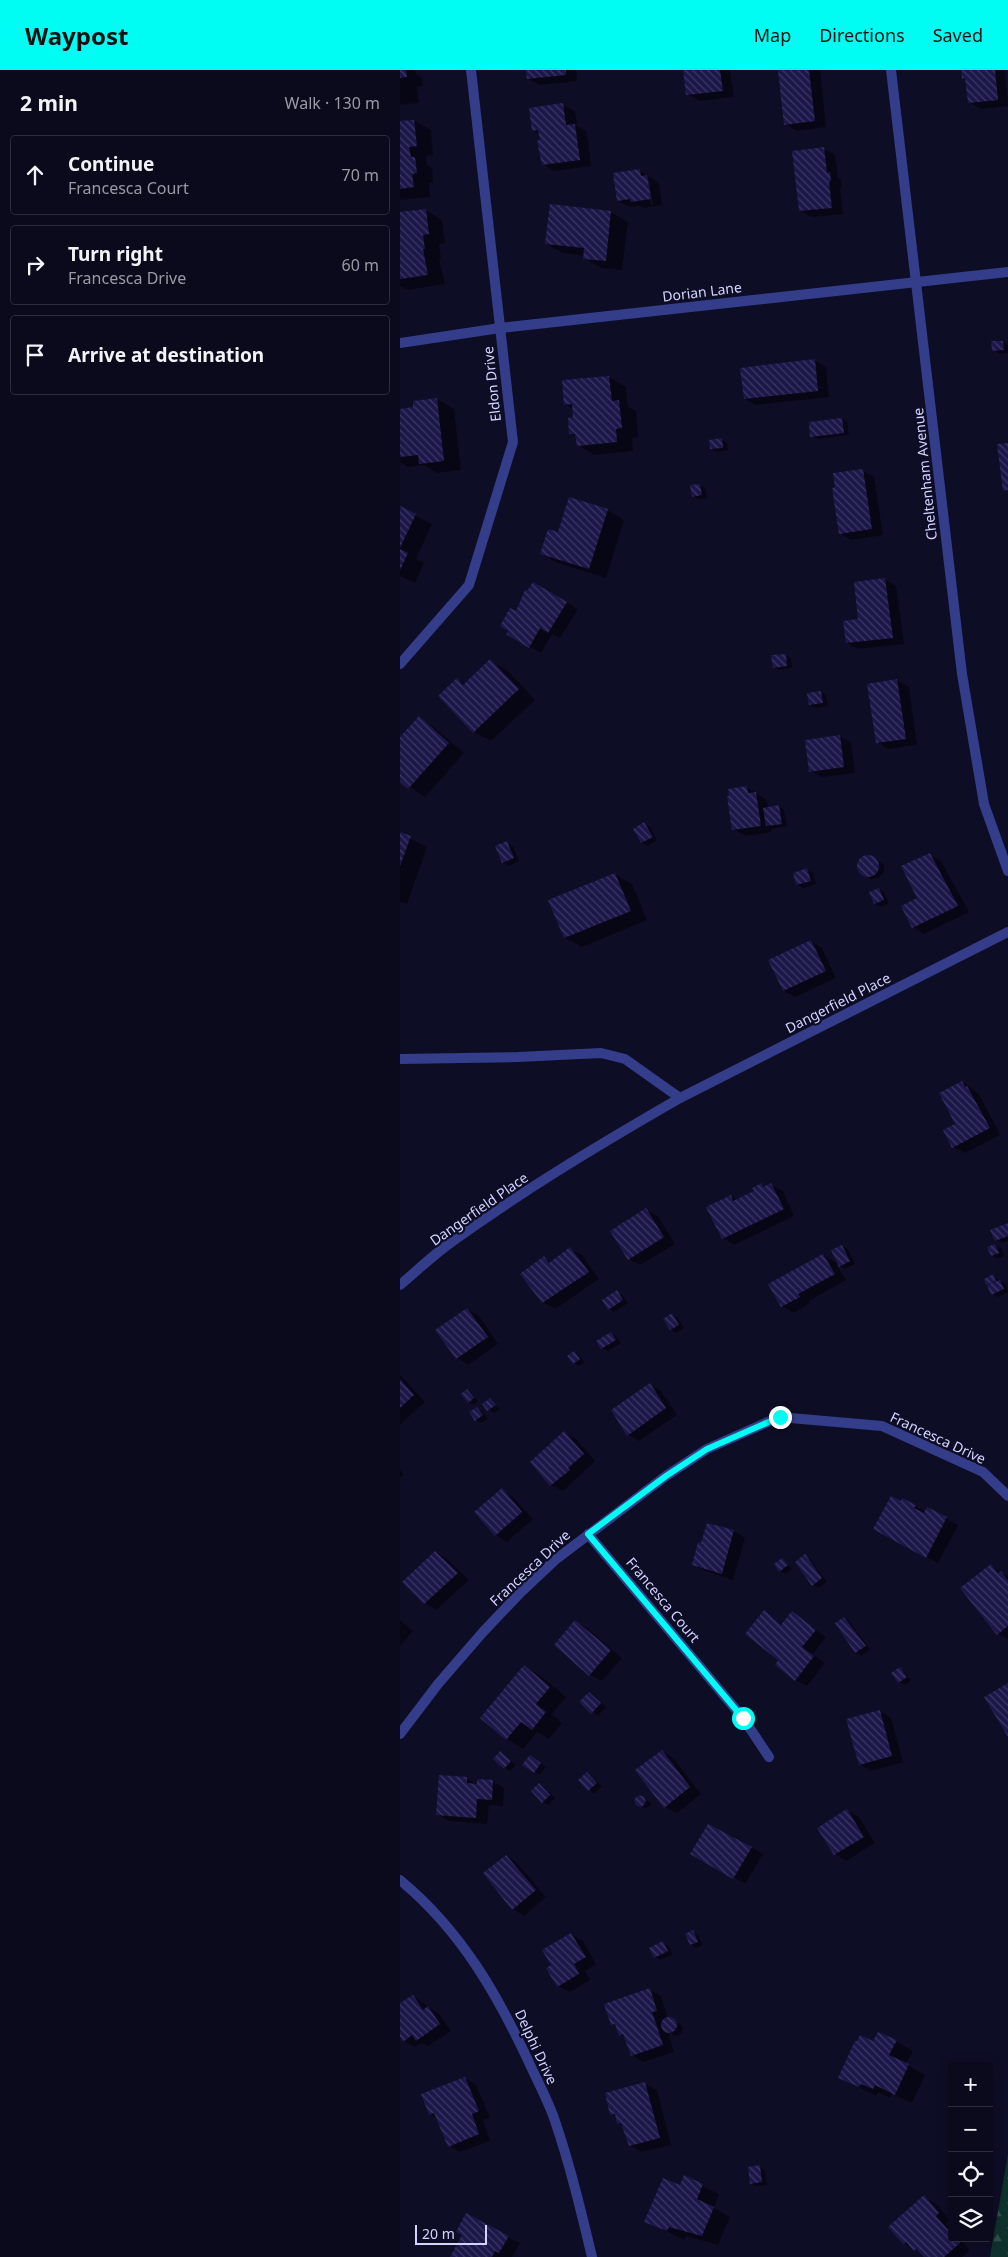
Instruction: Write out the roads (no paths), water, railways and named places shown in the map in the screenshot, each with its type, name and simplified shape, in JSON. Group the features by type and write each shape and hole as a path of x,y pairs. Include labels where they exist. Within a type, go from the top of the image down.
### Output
{"street":[{"name":"Eldon Drive","path":"400,664 469,585 513,442 472,70"},
{"name":"Cheltenham Avenue","path":"892,70 962,674 984,804 1008,871"},
{"name":"Dorian Lane","path":"400,343 500,328 1008,272"},
{"name":"Dangerfield Place","path":"400,1285 451,1242 570,1163 680,1098 1008,932"},
{"path":"400,1059 518,1057 601,1053 624,1059 680,1098"},
{"name":"Francesca Drive","path":"400,1734 438,1684 508,1606 555,1560 666,1476 707,1449 780,1417 882,1426 983,1472 1008,1496"},
{"name":"Francesca Court","path":"588,1534 743,1718 769,1757"},
{"name":"Delphi Drive","path":"400,1880 420,1896 460,1943 489,1983 514,2031 555,2119 580,2204 592,2257"}]}
